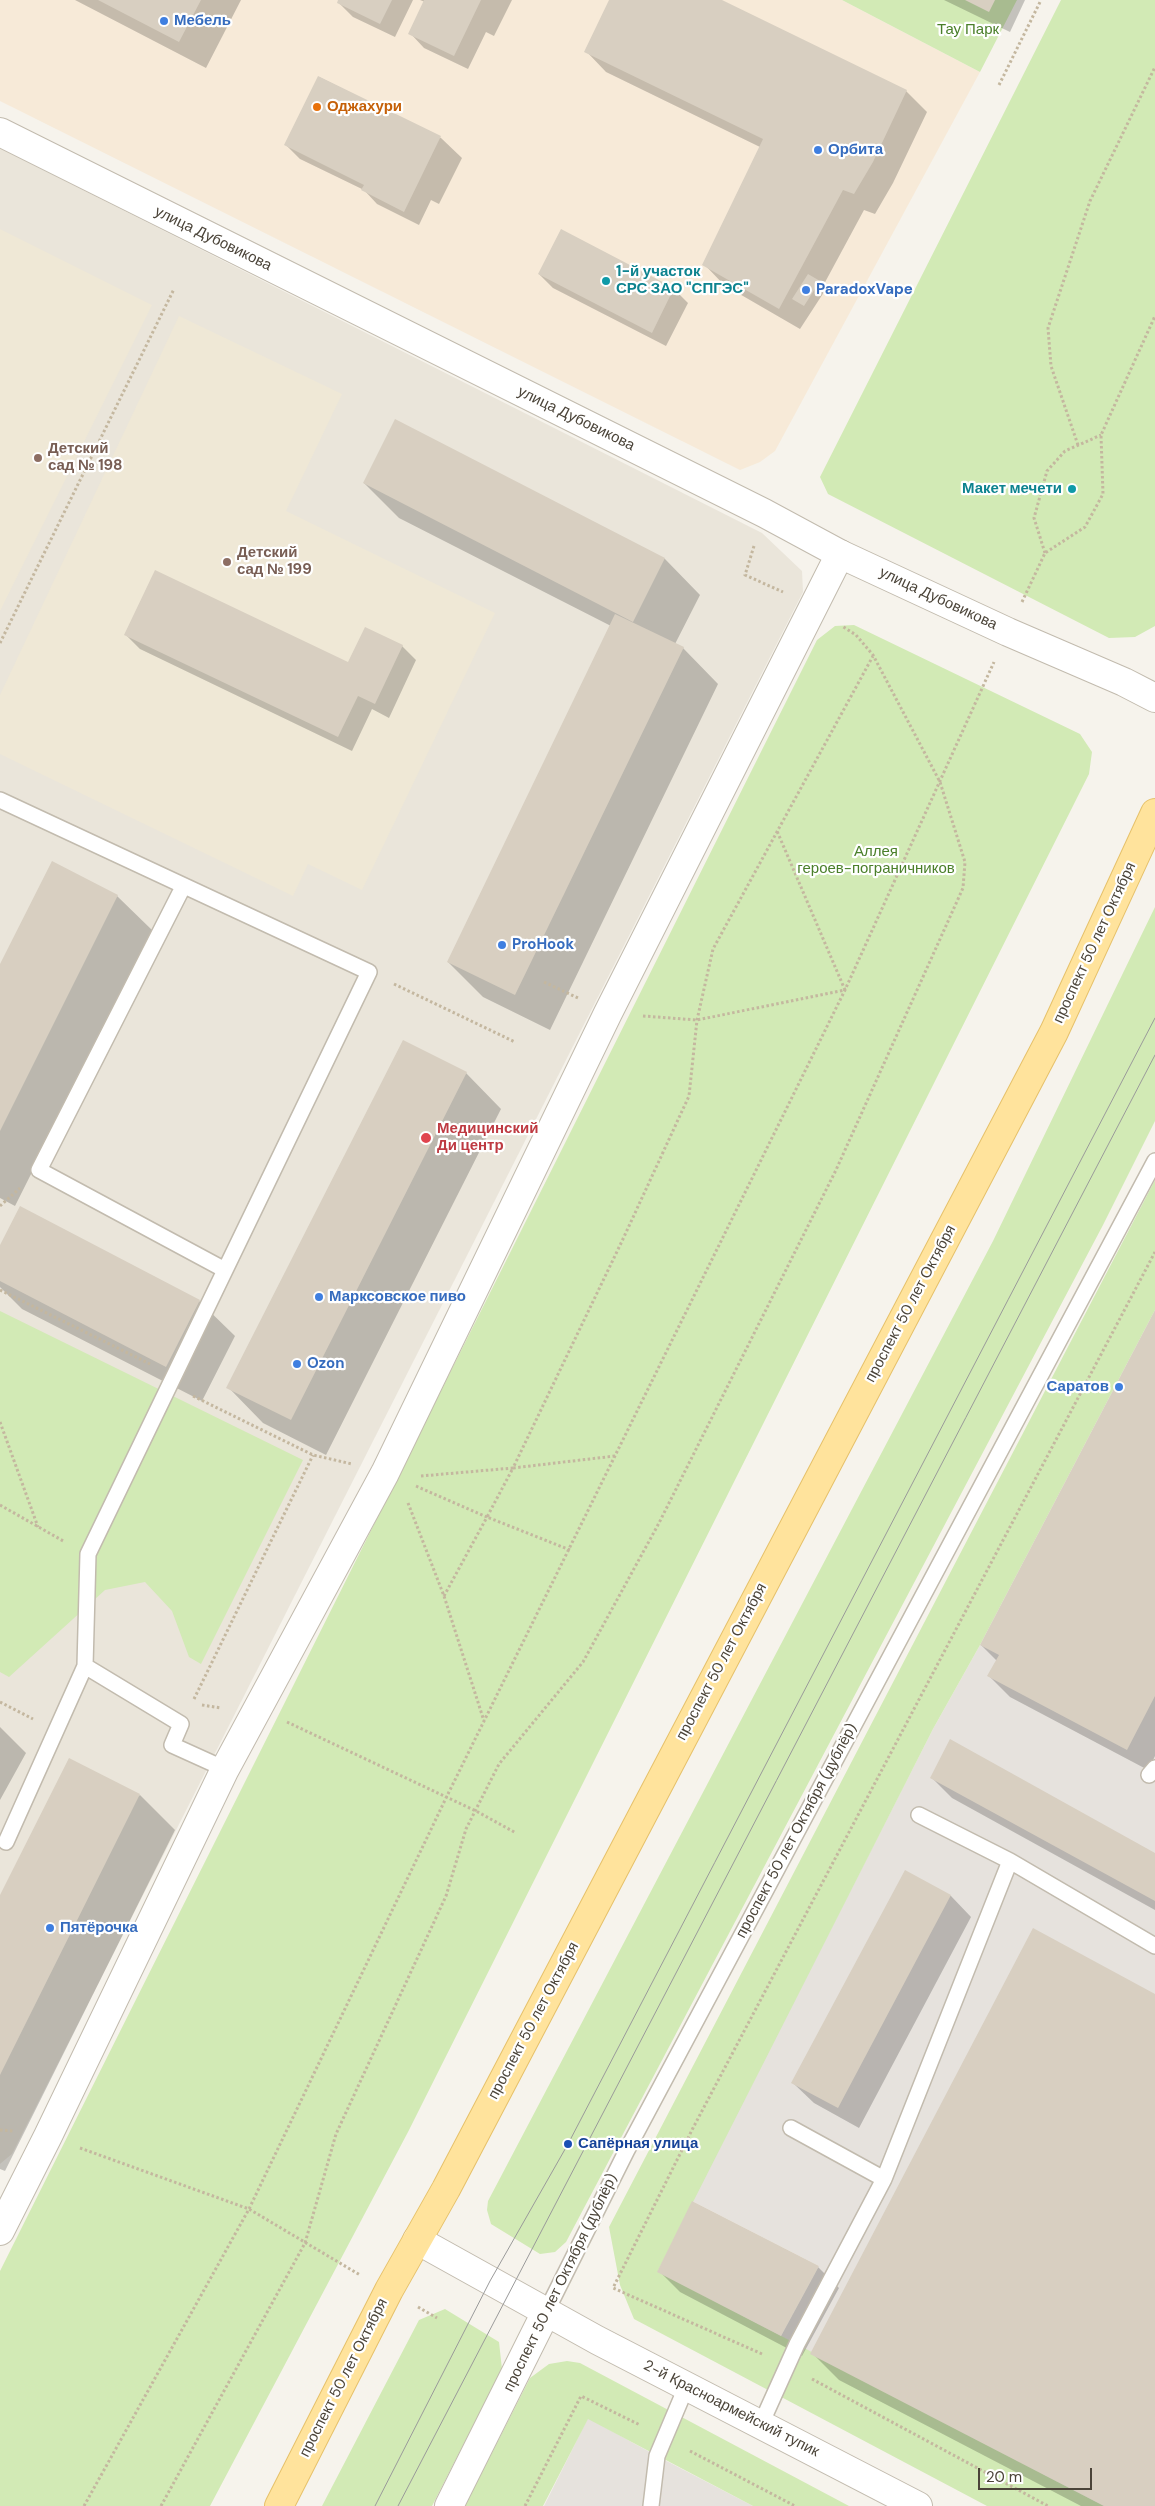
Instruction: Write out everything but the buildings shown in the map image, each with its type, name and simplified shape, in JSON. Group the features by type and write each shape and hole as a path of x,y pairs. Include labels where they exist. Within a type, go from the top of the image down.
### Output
{"main road":[{"name":"проспект 50 лет Октября","path":"279,2506 389,2290 1054,1032 1155,813"}],"street":[{"name":"улица Дубовикова","path":"0,132 764,513 840,554 1008,632 1124,682 1155,698"},
{"path":"3,2217 48,2136 225,1769 392,1475 608,1013 840,554"},
{"name":"2-й Красноармейский тупик","path":"417,2240 546,2312 918,2506"},
{"name":"проспект 50 лет Октября (дублёр)","path":"450,2506 546,2312"}],"lane":[{"path":"0,800 369,972 88,1554 85,1666 2,1845"},
{"path":"184,886 40,1170 225,1270"},
{"name":"проспект 50 лет Октября (дублёр)","path":"546,2312 568,2263 627,2150 1155,1161"},
{"path":"85,1666 182,1724 172,1746 225,1769"},
{"path":"918,1815 1010,1861 1155,1946"},
{"path":"760,2424 787,2365 884,2179 1010,1861"},
{"path":"791,2128 884,2179"},
{"path":"651,2506 657,2456 687,2386"}],"path":[{"path":"998,84 1041,0"},
{"path":"1078,445 1051,366 1048,328 1090,201 1155,67"},
{"path":"0,643 174,289"},
{"path":"84,2506 249,2209 446,1798 845,990 1045,553 1085,527 1103,494 1101,435 1155,316"},
{"path":"1045,553 1034,518 1047,471 1065,451 1101,435"},
{"path":"161,2506 305,2243 336,2134 446,1896 466,1829 499,1764 583,1662 659,1523 836,1170 963,888 965,862 940,782 873,655 856,635 814,607 745,575"},
{"path":"444,1596 512,1468 623,1239 689,1096 697,1020 713,949 873,655"},
{"path":"777,831 845,990"},
{"path":"369,972 515,1042"},
{"path":"608,1013 697,1020 845,990"},
{"path":"1048,2506 787,2365 613,2288 693,2128 1155,1252"},
{"path":"0,1290 313,1455 182,1724"},
{"path":"0,1422 38,1527"},
{"path":"392,1475 512,1468 616,1456"},
{"path":"392,1475 487,1517 570,1550"},
{"path":"392,1475 444,1596 484,1722"},
{"path":"0,1505 88,1554"},
{"path":"0,1702 56,1730"},
{"path":"286,1721 476,1811 516,1833"},
{"path":"0,2130 48,2136 249,2209 437,2318"},
{"path":"526,2506 581,2396"}],"shaded area":[{"path":"0,0 842,0 980,72 775,451 760,462 740,470 0,101"},
{"path":"0,148 762,533 802,571 803,592 12,2154 0,2164"},
{"name":"Детский сад № 198","path":"0,229 152,305 0,611"},
{"name":"Детский сад № 199","path":"179,316 342,394 286,511 495,613 362,890 308,864 293,896 0,754 0,695"},
{"path":"1155,1310 1155,2506 1104,2506 811,2354 781,2336 819,2266 692,2201 933,1729 980,1645"},
{"path":"588,2418 657,2456 753,2506 544,2506"}],"green space":[{"name":"Тау Парк","path":"842,0 1017,0 980,72"},
{"path":"1061,0 1155,0 1155,626 1135,637 1109,638 828,494 820,477"},
{"name":"Аллея героев-пограничников","path":"854,625 1080,734 1092,752 1089,774 408,2132 210,2506 0,2506 0,2271 817,640 835,626"},
{"path":"1155,907 1155,1121 1103,1225 566,2242 555,2252 540,2254 491,2224 487,2210 488,2201 993,1241"},
{"path":"1155,1180 1155,1310 980,1645 933,1729 658,2271 1104,2506 987,2506 634,2319 620,2285 609,2227"},
{"path":"0,1311 303,1460 201,1664 189,1657 172,1611 145,1582 105,1590 9,1677 0,1672"},
{"path":"445,2309 499,2342 502,2369 432,2506 322,2506 419,2320"},
{"path":"567,2361 580,2363 849,2506 753,2506 588,2419 543,2506 465,2506 530,2378 549,2364"}],"tram line":[{"path":"375,2506 490,2281 568,2144 1155,1018"},
{"path":"398,2506 1155,1055"}],"place":[{"name":"Мебель","path":"164,21"},
{"name":"Оджахури","path":"317,107"},
{"name":"Орбита","path":"818,150"},
{"name":"1-й участок СРС ЗАО \"СПГЭС\"","path":"606,281"},
{"name":"ParadoxVape","path":"806,290"},
{"name":"Детский сад № 198","path":"38,458"},
{"name":"Макет мечети","path":"1072,489"},
{"name":"Детский сад № 199","path":"227,562"},
{"name":"ProHook","path":"502,945"},
{"name":"Медицинский Ди центр","path":"426,1138"},
{"name":"Марксовское пиво","path":"319,1297"},
{"name":"Ozon","path":"297,1364"},
{"name":"Саратов","path":"1119,1387"},
{"name":"Пятёрочка","path":"50,1928"},
{"name":"Сапёрная улица","path":"568,2144"}]}
